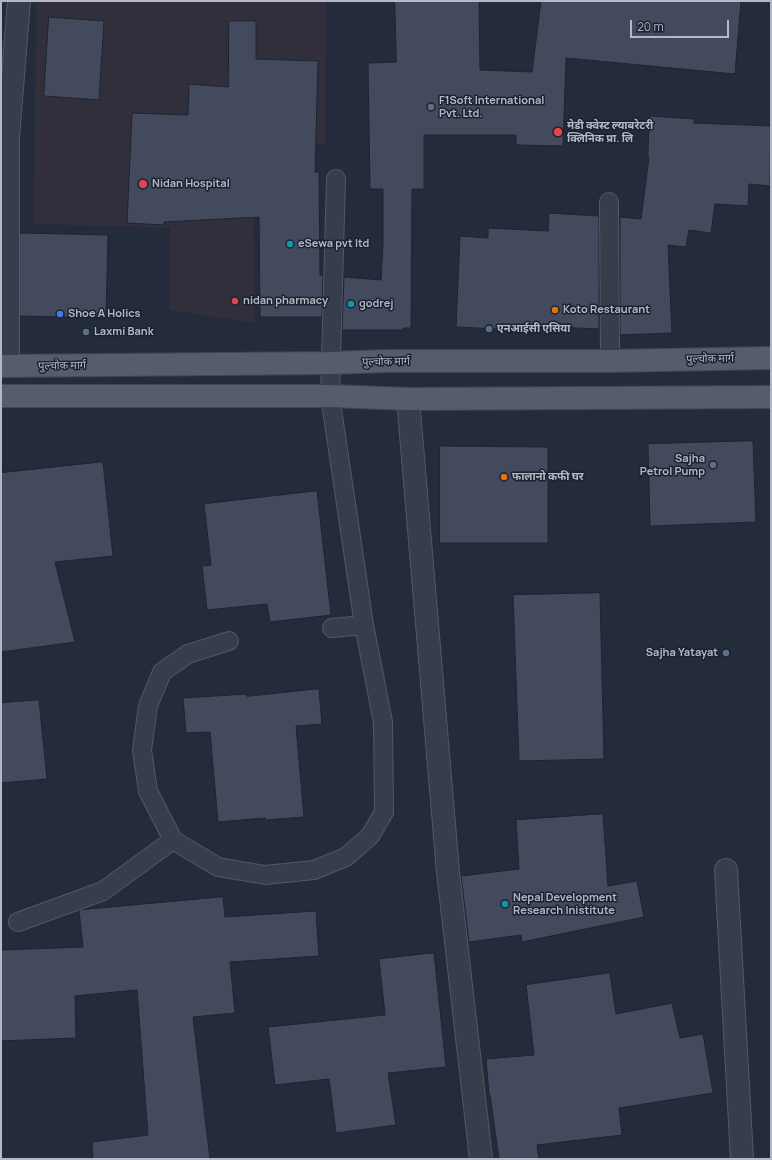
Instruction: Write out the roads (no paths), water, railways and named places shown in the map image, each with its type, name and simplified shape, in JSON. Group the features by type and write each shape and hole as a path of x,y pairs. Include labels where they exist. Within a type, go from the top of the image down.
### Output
{"main road":[{"name":"पुल्चोक मार्ग","path":"4,366 396,361 610,361 771,358"},
{"path":"1,396 330,396 408,398 771,397"}],"street":[{"path":"4,366 8,137 19,1"},
{"path":"408,398 448,872 480,1159"},
{"path":"726,870 742,1159"}],"lane":[{"path":"229,642 188,654 162,672 148,706 142,750 148,791 173,840 218,867 265,875 314,870 346,857 370,836 384,812 383,722 364,625 330,396 336,179"},
{"path":"609,202 610,361"},
{"path":"332,628 364,625"},
{"path":"18,922 102,891 173,840"}],"place":[{"name":"F1Soft International Pvt. Ltd.","path":"431,107"},
{"name":"मेडी क्वेस्ट ल्याबरेटरी क्लिनिक प्रा. लि","path":"558,132"},
{"name":"Nidan Hospital","path":"143,184"},
{"name":"eSewa pvt ltd","path":"290,244"},
{"name":"nidan pharmacy","path":"235,301"},
{"name":"godrej","path":"351,304"},
{"name":"Koto Restaurant","path":"555,310"},
{"name":"Shoe A Holics","path":"60,314"},
{"name":"एनआईसी एसिया","path":"489,329"},
{"name":"Laxmi Bank","path":"86,332"},
{"name":"Sajha Petrol Pump","path":"713,465"},
{"name":"फालानो कफी घर","path":"504,477"},
{"name":"Sajha Yatayat","path":"726,653"},
{"name":"Nepal Development Research Inistitute","path":"505,904"}]}
